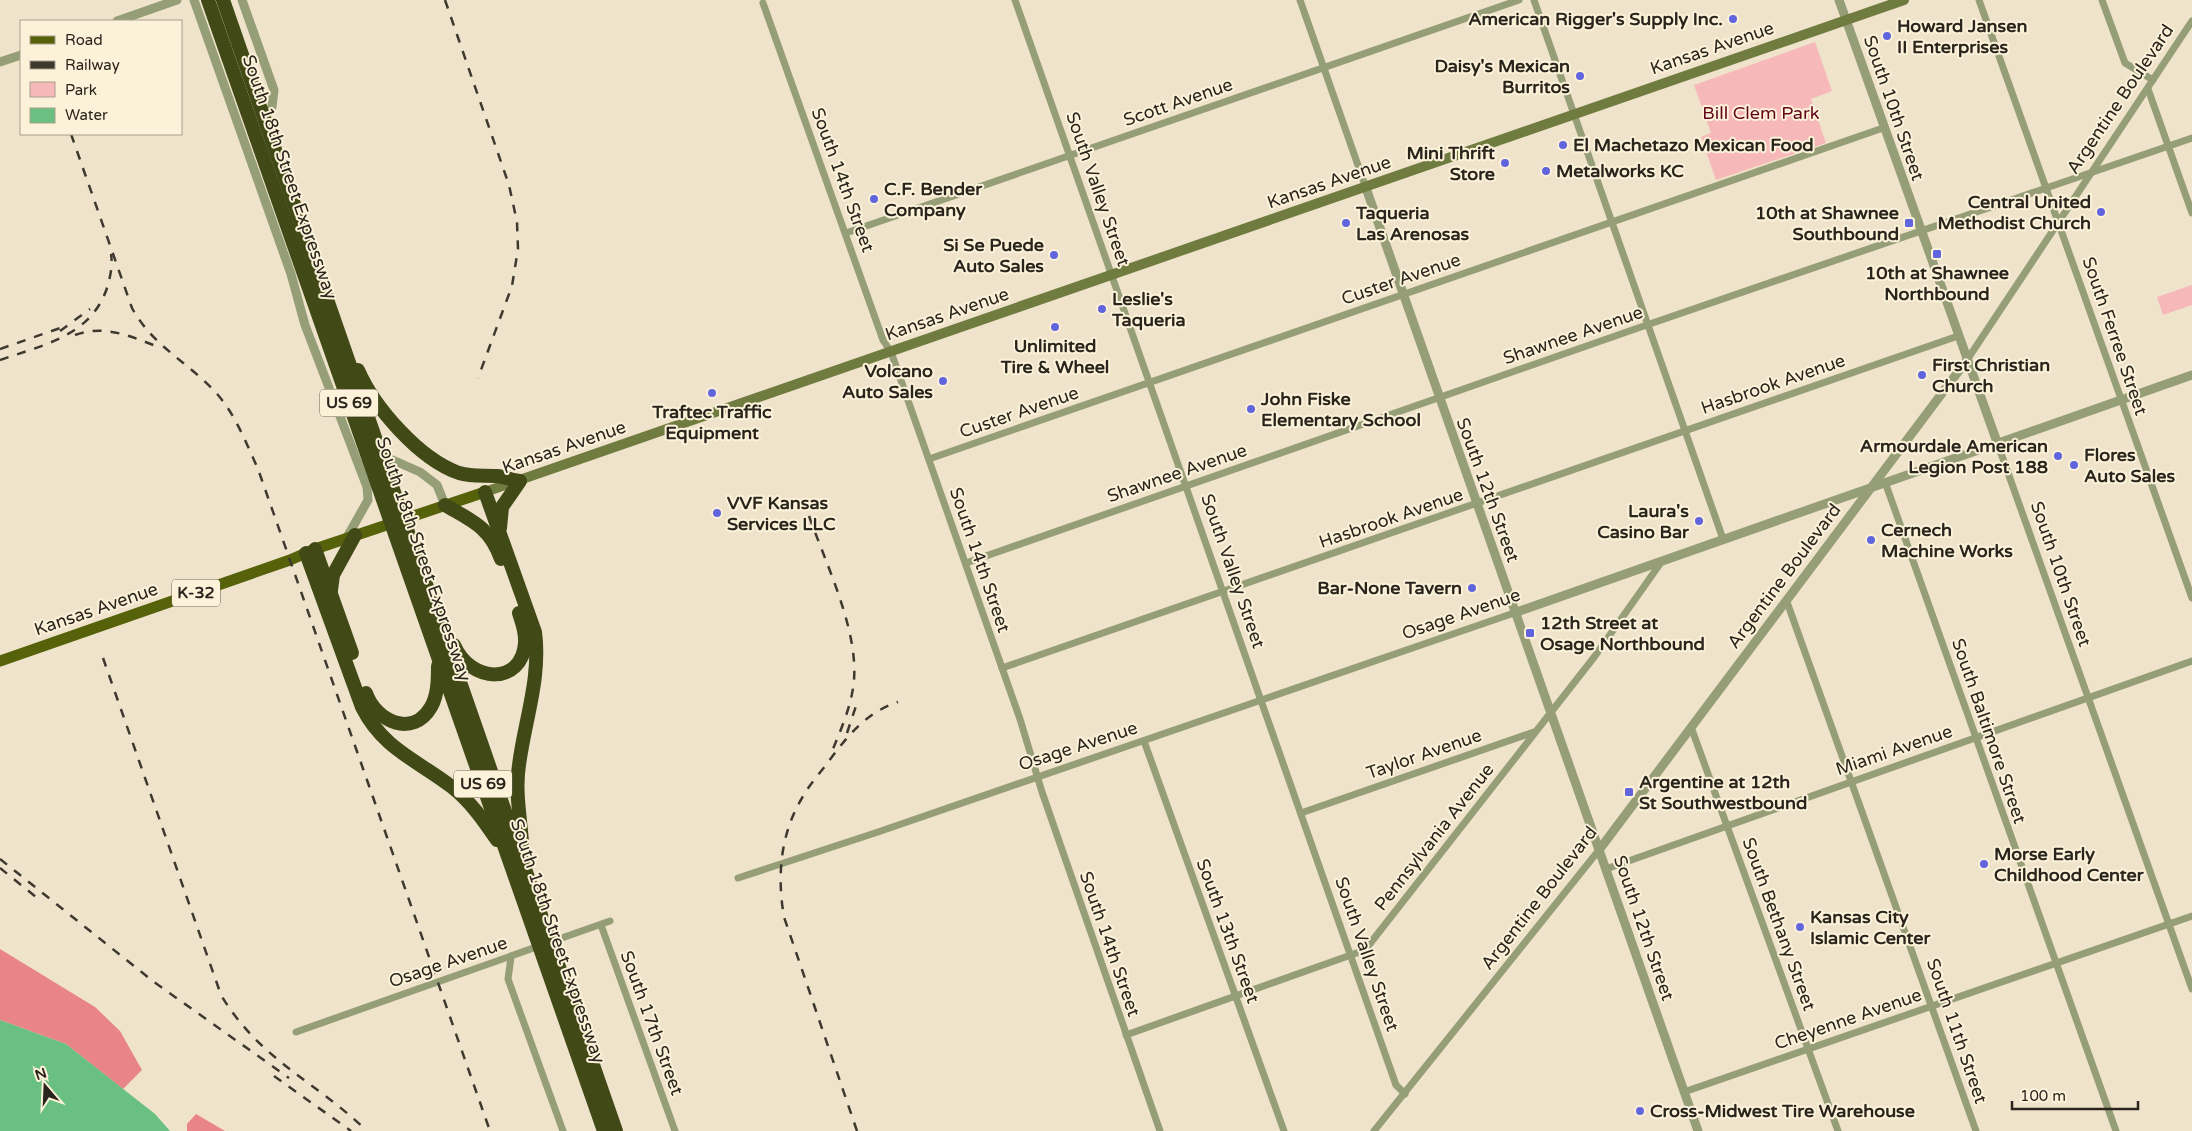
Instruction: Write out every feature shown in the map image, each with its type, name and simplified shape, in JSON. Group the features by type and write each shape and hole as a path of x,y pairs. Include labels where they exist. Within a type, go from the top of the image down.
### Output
{"highway":[{"name":"South 18th Street Expressway","path":"208,0 411,560 438,622 524,865 533,909"},
{"name":"South 18th Street Expressway","path":"222,0 335,324 411,560 439,657 508,855 533,909 557,979 604,1131"},
{"path":"335,324 344,337 361,377 393,422 426,454 458,472 476,476 496,476 520,481 502,507 500,531"},
{"path":"485,492 535,632 538,650 536,679 517,778 524,865"},
{"path":"438,622 451,637 462,660 480,674 499,674 508,670 523,653 524,630 497,547 480,524 445,505"},
{"path":"331,591 332,575 351,537"},
{"path":"311,551 331,591 368,699 383,719 401,724 414,721 430,708 437,686 439,657"},
{"path":"311,551 362,707 370,724 393,748 453,788 469,803 508,855"},
{"name":"South 18th Street Expressway","path":"557,979 616,1131"}],"main road":[{"name":"Kansas Avenue","path":"0,661 351,537 520,481 1904,0"}],"street":[{"path":"120,20 177,0"},
{"path":"194,0 291,274 304,325 367,487 368,500 351,537"},
{"path":"242,0 274,90 272,108 263,121 377,453 420,472 437,484 445,505"},
{"name":"South Valley Street","path":"1015,0 1396,1085 1404,1094"},
{"name":"South 12th Street","path":"1300,0 1438,398 1698,1131"},
{"name":"Scott Avenue","path":"846,233 1519,0"},
{"path":"1534,0 1723,539"},
{"name":"South 10th Street","path":"1839,0 1883,128 2192,989"},
{"name":"South Ferree Street","path":"1979,0 2192,598"},
{"path":"2102,0 2124,63 2153,80"},
{"name":"South 14th Street","path":"763,3 883,340 891,352 966,563 1037,776 1160,1131"},
{"name":"Argentine Boulevard","path":"1374,1131 1599,850 1967,360 2192,20"},
{"path":"0,62 20,55"},
{"path":"2148,89 2192,213"},
{"name":"Custer Avenue","path":"929,459 1883,128"},
{"name":"Shawnee Avenue","path":"966,563 1647,325 2192,138"},
{"name":"Hasbrook Avenue","path":"1002,668 1958,336"},
{"name":"Osage Avenue","path":"738,878 1144,741 2192,375"},
{"name":"South Baltimore Street","path":"1885,482 2116,1131"},
{"path":"1550,714 1595,656 1662,561"},
{"name":"South 11th Street","path":"1787,602 1976,1131"},
{"name":"Miami Avenue","path":"1606,869 2192,661"},
{"name":"Taylor Avenue","path":"1301,813 1534,732 1550,714"},
{"name":"South Bethany Street","path":"1691,727 1838,1131"},
{"name":"Pennsylvania Avenue","path":"1126,1035 1365,950 1534,732"},
{"name":"South 13th Street","path":"1144,741 1284,1131"},
{"name":"Cheyenne Avenue","path":"1684,1092 2192,916"},
{"name":"Osage Avenue","path":"296,1032 610,921"},
{"name":"South 17th Street","path":"601,924 675,1131"},
{"path":"511,957 508,979 561,1130"}],"green space":[{"name":"Bill Clem Park","path":"1815,42 1832,91 1811,99 1826,143 1716,180 1701,137 1711,133 1694,85"},
{"path":"2192,285 2192,305 2163,315 2157,297"}],"shaded area":[{"path":"0,949 95,1007 120,1031 142,1070 123,1089 66,1044 0,1020"},
{"path":"196,1114 225,1131 187,1131 187,1124"}],"water":[{"path":"0,1020 66,1044 155,1114 170,1131 0,1131"}],"railway":[{"path":"445,0 509,185 517,222 518,249 512,286 478,378"},
{"path":"71,135 132,308 151,334 218,395 236,421 258,469 490,1131"},
{"path":"0,360 64,336 90,317 100,304 107,288 110,276 111,254"},
{"path":"60,331 90,309"},
{"path":"0,349 66,326"},
{"path":"75,335 86,332 108,331 129,336 161,348"},
{"path":"809,516 846,618 854,660 854,680 851,698 833,749"},
{"path":"103,658 221,995 253,1037 289,1069 347,1113 367,1131"},
{"path":"847,733 858,700"},
{"path":"857,1131 784,917 781,886 782,856 789,826 811,784 843,742 859,726 877,712 898,702"},
{"path":"0,859 154,982 289,1078"},
{"path":"0,868 36,897"},
{"path":"274,1076 351,1131"}],"place":[{"name":"American Rigger's Supply Inc.","path":"1733,19"},
{"name":"Howard Jansen II Enterprises","path":"1887,36"},
{"name":"Daisy's Mexican Burritos","path":"1580,76"},
{"name":"El Machetazo Mexican Food","path":"1563,145"},
{"name":"Mini Thrift Store","path":"1505,163"},
{"name":"Metalworks KC","path":"1546,171"},
{"name":"C.F. Bender Company","path":"874,199"},
{"name":"Central United Methodist Church","path":"2101,212"},
{"name":"Taqueria Las Arenosas","path":"1346,223"},
{"name":"10th at Shawnee Southbound","path":"1909,223"},
{"name":"10th at Shawnee Northbound","path":"1937,254"},
{"name":"Si Se Puede Auto Sales","path":"1054,255"},
{"name":"Leslie's Taqueria","path":"1102,309"},
{"name":"Unlimited Tire & Wheel","path":"1055,327"},
{"name":"First Christian Church","path":"1922,375"},
{"name":"Volcano Auto Sales","path":"943,381"},
{"name":"Traftec Traffic Equipment","path":"712,393"},
{"name":"John Fiske Elementary School","path":"1251,409"},
{"name":"Armourdale American Legion Post 188","path":"2058,456"},
{"name":"Flores Auto Sales","path":"2074,465"},
{"name":"VVF Kansas Services LLC","path":"717,513"},
{"name":"Laura's Casino Bar","path":"1699,521"},
{"name":"Cernech Machine Works","path":"1871,540"},
{"name":"Bar-None Tavern","path":"1472,588"},
{"name":"12th Street at Osage Northbound","path":"1530,633"},
{"name":"Argentine at 12th St Southwestbound","path":"1629,792"},
{"name":"Morse Early Childhood Center","path":"1984,864"},
{"name":"Kansas City Islamic Center","path":"1800,927"},
{"name":"Cross-Midwest Tire Warehouse","path":"1640,1111"}]}
